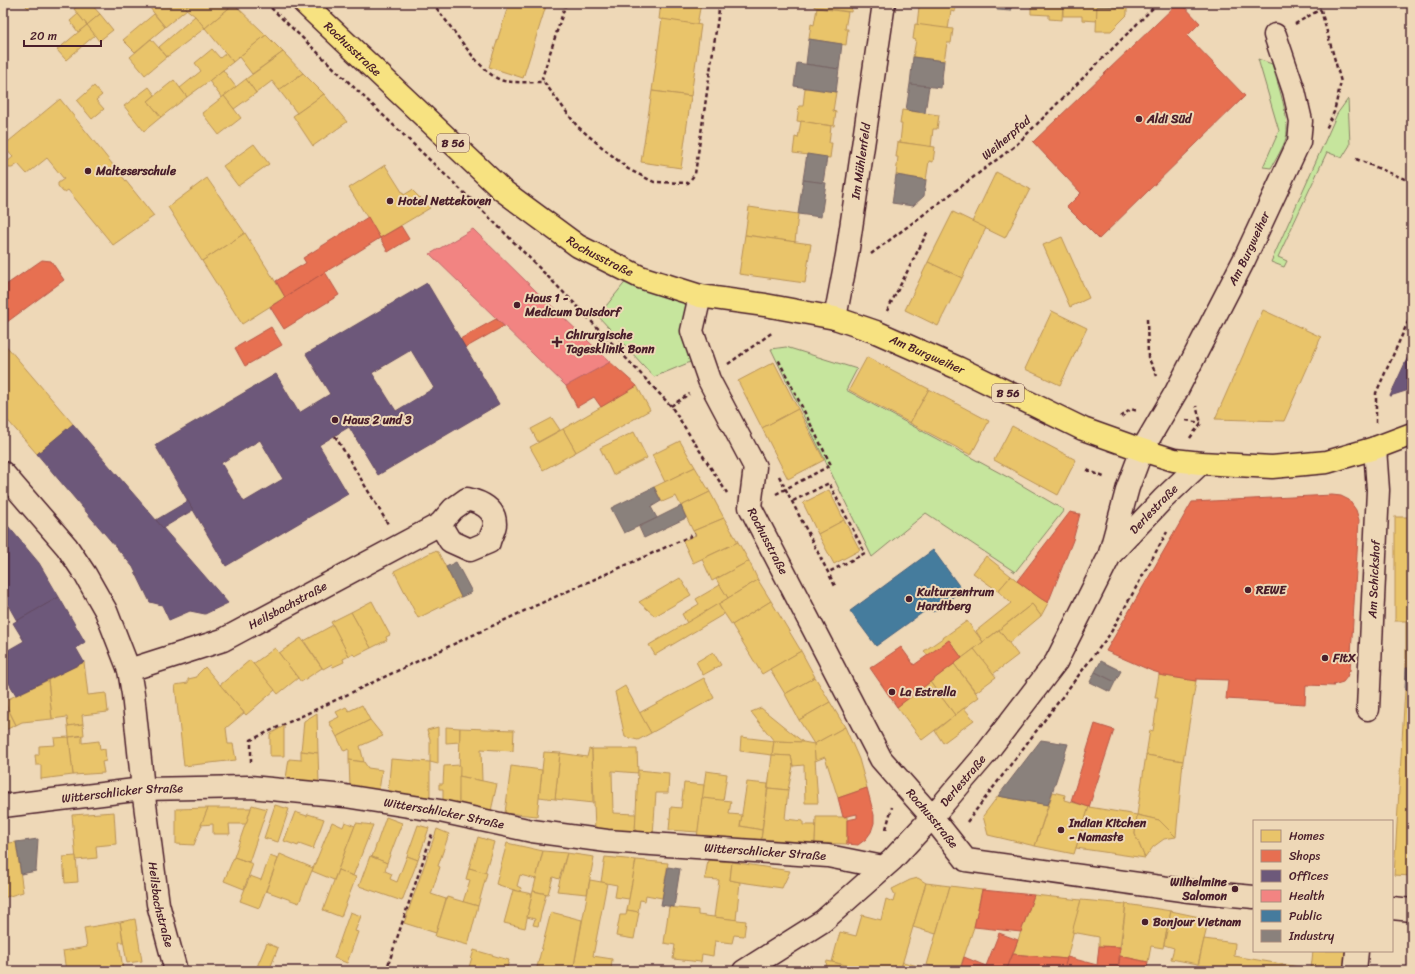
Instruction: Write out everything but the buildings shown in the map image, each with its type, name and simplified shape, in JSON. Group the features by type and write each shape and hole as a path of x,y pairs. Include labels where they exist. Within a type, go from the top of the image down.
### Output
{"main road":[{"name":"Rochusstraße","path":"304,3 502,190 578,246 640,277 700,296"},
{"name":"Am Burgweiher","path":"700,296 765,305 835,318 876,332 958,368 1083,429 1174,460 1272,467 1327,462 1375,448 1412,434"}],"street":[{"name":"Im Mühlenfeld","path":"835,318 847,255 884,3"},
{"name":"Am Burgweiher","path":"1142,450 1176,392 1244,260 1299,142 1301,121 1294,92 1276,35"},
{"name":"Rochusstraße","path":"700,296 692,331 709,380 755,467 750,507 881,758 932,817 966,860 1189,891 1253,897"},
{"name":"Am Schickshof","path":"1368,709 1378,490 1375,448"},
{"name":"Derlestraße","path":"754,969 823,921 884,867 932,817 984,756 1056,662 1109,557 1128,487 1142,450"},
{"name":"Derlestraße","path":"1109,557 1163,499 1201,463"},
{"name":"Heilsbachstraße","path":"3,473 67,548 85,574 106,611 129,670 133,694 142,789 158,904 176,971"},
{"name":"Heilsbachstraße","path":"129,670 223,640 440,524"},
{"name":"Witterschlicker Straße","path":"3,806 142,789 250,787 344,796 440,811 532,831 599,840 828,856 884,867"},
{"path":"1393,908 1412,910"},
{"path":"1354,971 1357,952"}],"path":[{"path":"266,3 483,211 576,305 671,406 727,494"},
{"path":"432,3 472,56 489,73 503,81 544,82"},
{"path":"566,3 542,78 544,82 577,126 628,169 654,182 688,183 696,174 720,3"},
{"name":"Weiherpfad","path":"847,255 869,256 1015,146 1158,3"},
{"path":"1319,3 1341,82 1334,112"},
{"path":"1276,35 1321,9"},
{"path":"1356,159 1412,182"},
{"path":"876,332 928,231"},
{"path":"1375,448 1376,393 1412,313"},
{"path":"1147,319 1148,357 1157,376"},
{"path":"671,406 709,380 724,367 776,329"},
{"path":"750,507 831,464 778,359"},
{"path":"1120,418 1131,409 1141,411"},
{"path":"1185,420 1201,423"},
{"path":"335,436 383,516"},
{"path":"779,475 836,588"},
{"path":"792,502 829,483 833,490 865,553 828,572"},
{"path":"250,787 251,740 512,617 695,534"},
{"path":"386,971 440,811"}],"green space":[{"path":"1258,59 1272,64 1283,101 1287,122 1286,138 1271,168 1263,167 1279,131"},
{"path":"1348,99 1350,145 1342,158 1327,152 1278,257 1287,261 1284,267 1271,262 1337,114"},
{"path":"627,280 690,305 693,361 654,377 598,316"},
{"path":"786,347 857,369 846,390 1013,480 1064,510 1015,572 926,513 872,557 771,349"}],"place":[{"name":"Aldi Süd","path":"1139,119"},
{"name":"Malteserschule","path":"88,171"},
{"name":"Hotel Nettekoven","path":"390,201"},
{"name":"Haus 1 - Medicum Duisdorf","path":"517,305"},
{"name":"Chirurgische Tagesklinik Bonn","path":"557,342"},
{"name":"Haus 2 und 3","path":"335,420"},
{"name":"REWE","path":"1248,590"},
{"name":"Kulturzentrum Hardtberg","path":"909,599"},
{"name":"FitX","path":"1325,658"},
{"name":"La Estrella","path":"892,692"},
{"name":"Indian Kitchen - Namaste","path":"1061,830"},
{"name":"Wilhelmine Salomon","path":"1235,889"},
{"name":"Bonjour Vietnam","path":"1145,922"}]}
